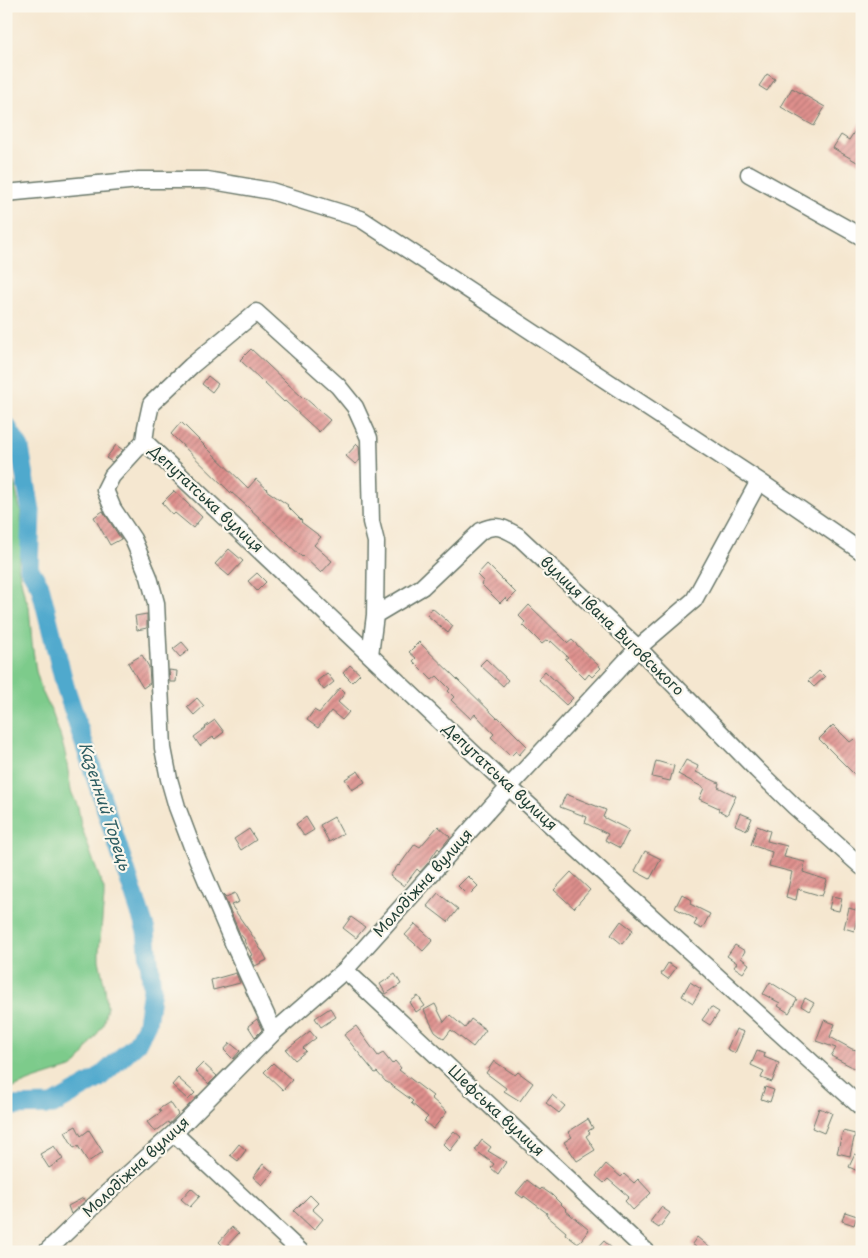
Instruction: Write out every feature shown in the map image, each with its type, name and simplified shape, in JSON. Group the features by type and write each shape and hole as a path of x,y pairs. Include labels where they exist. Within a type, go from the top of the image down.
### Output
{"street":[{"path":"749,174 862,236"},
{"path":"6,194 139,180 207,180 271,191 361,219 759,481 862,552"},
{"path":"274,1032 234,945 177,807 169,780 163,748 156,603 150,576 133,539 113,510 105,490 112,476 144,441 151,404 191,366 256,312 338,386 355,407 369,438 371,522 376,542 376,615 370,655"},
{"name":"Депутатська вулиця","path":"144,441 509,787 862,1108"},
{"name":"Молодіжна вулиця","path":"46,1252 107,1193 174,1133 274,1032 345,970 509,787 638,648 694,600 759,481"},
{"name":"вулиця Івана Виговського","path":"376,615 422,587 481,531 491,527 505,528 518,536 638,648 757,770 862,867"},
{"name":"Шефська вулиця","path":"345,970 648,1252"},
{"path":"174,1133 300,1252"}],"green space":[{"path":"6,473 14,483 21,513 22,549 18,566 24,594 29,606 36,671 61,738 71,791 78,807 81,825 104,889 99,960 107,1007 103,1025 78,1063 71,1068 6,1091"}],"building":[{"path":"767,74 775,79 767,91 759,86"},
{"path":"792,88 825,107 814,126 781,107"},
{"path":"862,120 862,165 833,148 841,135 849,140"},
{"path":"251,349 303,398 330,420 319,432 240,360"},
{"path":"208,376 218,384 212,392 202,384"},
{"path":"181,422 248,488 256,479 266,490 288,505 301,522 321,537 314,545 332,561 321,573 232,494 171,434"},
{"path":"357,444 359,446 360,460 355,464 346,456"},
{"path":"116,445 123,450 112,462 106,458"},
{"path":"174,491 202,517 193,528 175,513 173,515 162,503"},
{"path":"103,511 121,539 110,545 94,517"},
{"path":"229,549 243,561 229,576 215,564"},
{"path":"487,564 516,593 508,601 505,598 500,603 481,584 483,581 477,575"},
{"path":"257,573 266,582 257,591 248,581"},
{"path":"529,605 568,643 572,640 601,668 592,677 589,674 585,679 565,659 568,657 551,641 550,643 547,640 542,644 523,625 525,622 519,616"},
{"path":"432,608 453,626 448,633 427,615"},
{"path":"147,614 147,628 137,630 135,616"},
{"path":"182,642 189,650 180,657 173,649"},
{"path":"419,642 527,746 519,755 516,751 511,756 491,737 494,734 475,714 471,719 451,700 454,697 448,691 450,689 437,676 432,680 413,661 416,658 409,652"},
{"path":"142,655 149,667 150,683 143,688 128,663"},
{"path":"486,659 508,680 503,686 480,665"},
{"path":"350,665 360,674 352,682 343,673"},
{"path":"169,670 177,671 176,682 170,682"},
{"path":"545,671 573,698 566,705 538,679"},
{"path":"819,671 825,677 814,687 808,681"},
{"path":"327,673 334,682 324,690 317,681"},
{"path":"340,688 345,693 338,702 349,712 342,720 331,711 318,728 307,720 314,710 319,713"},
{"path":"197,698 204,706 194,715 187,707"},
{"path":"215,720 224,732 215,739 213,737 200,746 194,737"},
{"path":"833,725 850,742 854,739 862,747 862,782 819,739"},
{"path":"686,760 698,766 696,772 719,783 718,787 736,796 727,815 718,810 719,808 699,799 704,788 678,774"},
{"path":"656,761 674,766 670,781 652,777"},
{"path":"358,771 365,782 352,790 345,779"},
{"path":"566,794 606,810 603,817 629,830 620,848 605,840 608,834 585,823 587,817 560,807"},
{"path":"740,813 752,818 747,830 735,825"},
{"path":"306,817 314,830 304,836 296,824"},
{"path":"334,817 343,834 329,842 320,825"},
{"path":"438,826 450,837 440,850 438,848 420,872 417,869 404,886 390,876 415,844 420,847"},
{"path":"757,826 770,831 767,841 787,846 784,857 805,862 803,872 827,880 822,896 798,889 796,900 786,897 792,872 769,866 772,852 751,845"},
{"path":"249,829 256,840 241,850 234,839"},
{"path":"645,851 661,859 650,879 635,871"},
{"path":"571,872 590,890 574,908 554,890"},
{"path":"468,876 478,886 468,896 458,886"},
{"path":"235,893 239,902 231,905 267,960 255,966 250,956 252,955 240,934 223,894 226,897"},
{"path":"438,893 458,909 448,922 427,906"},
{"path":"682,894 692,900 690,904 710,914 702,929 694,925 697,920 675,908"},
{"path":"832,896 842,898 839,911 829,909"},
{"path":"849,908 859,911 854,931 844,928"},
{"path":"351,917 365,927 356,938 343,928"},
{"path":"621,921 633,930 622,944 611,935"},
{"path":"415,924 433,940 423,951 405,935"},
{"path":"735,945 745,951 741,958 749,964 743,973 734,967 737,963 727,956"},
{"path":"668,963 676,968 668,979 661,974"},
{"path":"236,973 240,983 213,990 211,980"},
{"path":"395,974 401,984 386,994 380,984"},
{"path":"690,982 701,989 693,1003 682,996"},
{"path":"770,982 797,999 789,1013 778,1006 780,1003 763,994"},
{"path":"418,996 425,1006 416,1012 410,1002"},
{"path":"805,998 814,1003 809,1011 801,1006"},
{"path":"435,1004 444,1022 450,1015 465,1028 471,1019 486,1030 473,1047 451,1030 444,1039 435,1032 424,1010"},
{"path":"711,1007 719,1012 710,1025 702,1020"},
{"path":"330,1008 336,1017 321,1027 315,1018"},
{"path":"257,1019 262,1030 255,1037 248,1026"},
{"path":"824,1020 835,1024 830,1037 852,1049 862,1051 862,1072 831,1056 836,1048 816,1041"},
{"path":"356,1026 378,1056 383,1053 392,1064 395,1061 401,1068 399,1070 433,1096 431,1098 447,1112 433,1129 424,1121 428,1117 411,1103 413,1101 386,1082 377,1072 375,1073 344,1035"},
{"path":"736,1029 744,1032 735,1053 727,1049"},
{"path":"310,1031 316,1038 303,1048 306,1051 295,1060 286,1050"},
{"path":"230,1043 240,1051 233,1059 224,1050"},
{"path":"757,1051 765,1054 764,1057 779,1063 772,1082 761,1078 764,1071 751,1065"},
{"path":"494,1061 515,1075 518,1072 533,1083 520,1101 504,1091 506,1088 486,1073"},
{"path":"203,1063 217,1076 209,1084 195,1071"},
{"path":"273,1063 292,1080 283,1090 264,1072"},
{"path":"178,1078 195,1093 188,1100 172,1085"},
{"path":"765,1087 774,1090 770,1102 761,1099"},
{"path":"552,1095 565,1106 559,1113 546,1103"},
{"path":"170,1102 178,1114 169,1124 168,1122 155,1132 147,1122 161,1112 159,1109"},
{"path":"819,1108 832,1113 824,1133 812,1128"},
{"path":"588,1119 593,1128 588,1131 590,1133 586,1136 595,1150 577,1161 564,1142 572,1137 568,1132"},
{"path":"76,1126 81,1136 89,1130 103,1152 88,1162 78,1146 74,1148 65,1132"},
{"path":"454,1131 461,1137 450,1151 443,1144"},
{"path":"843,1131 855,1134 850,1156 837,1153"},
{"path":"482,1140 491,1147 488,1151 506,1162 498,1174 491,1168 494,1164 475,1150"},
{"path":"239,1144 246,1150 238,1161 230,1155"},
{"path":"54,1146 63,1159 49,1168 40,1154"},
{"path":"855,1154 862,1157 862,1173 849,1167"},
{"path":"263,1164 273,1172 262,1185 253,1177"},
{"path":"606,1164 621,1177 624,1174 634,1183 638,1179 651,1193 633,1210 625,1201 629,1197 608,1179 604,1183 596,1176"},
{"path":"527,1180 540,1190 542,1188 552,1195 565,1210 589,1230 578,1244 546,1215 547,1213 524,1196 523,1198 516,1193"},
{"path":"191,1188 200,1196 190,1207 181,1199"},
{"path":"310,1195 318,1203 312,1209 323,1219 314,1230 294,1211"},
{"path":"83,1198 85,1201 71,1214 68,1206"},
{"path":"661,1207 670,1213 659,1228 650,1222"},
{"path":"845,1212 857,1216 854,1225 842,1221"},
{"path":"232,1227 239,1233 225,1248 219,1242"},
{"path":"697,1237 715,1252 692,1252 696,1247 692,1244"},
{"path":"604,1241 616,1252 594,1252"}],"waterway":[{"name":"Казенний Торець","path":"6,425 20,448 31,511 29,568 40,586 65,686 146,931 152,989 147,1023 137,1043 98,1079 53,1105 6,1106"}]}
